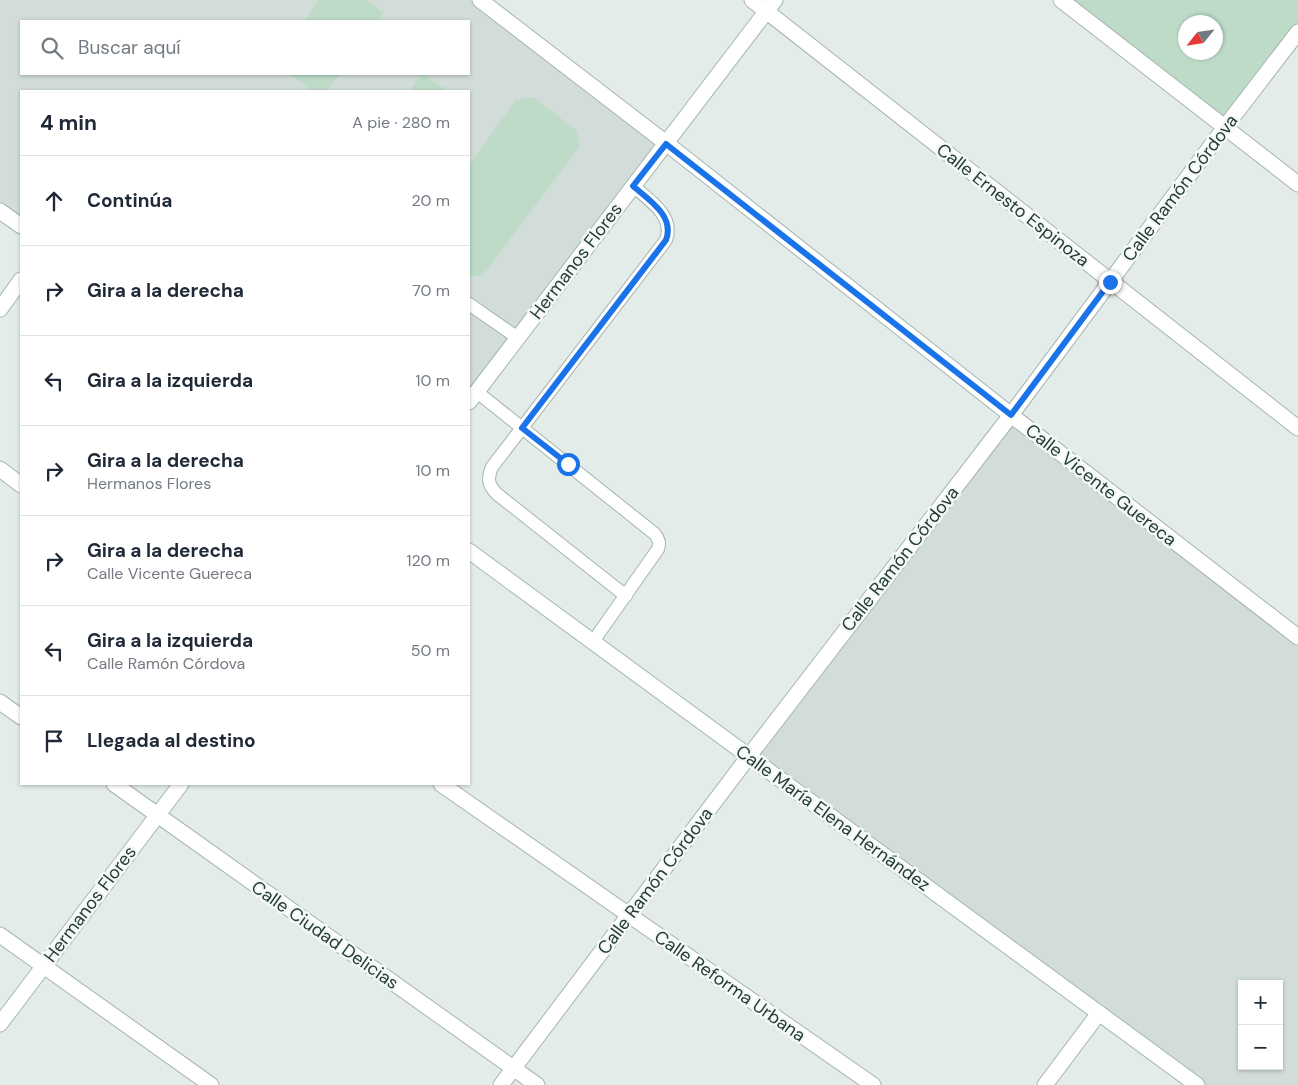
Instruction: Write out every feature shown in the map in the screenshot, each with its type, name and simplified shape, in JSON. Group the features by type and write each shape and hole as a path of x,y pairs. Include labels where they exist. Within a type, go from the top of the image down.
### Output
{"street":[{"name":"Calle Vicente Guereca","path":"480,0 1298,637"},
{"name":"Calle Ernesto Espinoza","path":"752,0 771,6 1110,282 1298,428"},
{"path":"1061,0 1298,184"},
{"name":"Hermanos Flores","path":"473,397 771,6"},
{"name":"Calle Ramón Córdova","path":"501,1085 749,756 1011,415 1225,126 1298,32"},
{"path":"0,211 20,225"},
{"path":"0,309 20,281"},
{"path":"0,469 20,484"},
{"name":"Calle María Elena Hernández","path":"470,552 1197,1085"},
{"path":"0,702 20,716"},
{"name":"Calle Ciudad Delicias","path":"115,785 537,1085"},
{"name":"Hermanos Flores","path":"0,1024 180,785"},
{"name":"Calle Reforma Urbana","path":"441,785 873,1085"},
{"path":"0,935 211,1085"},
{"path":"1045,1085 1099,1013"}],"lane":[{"path":"626,596 490,487 488,476 492,467 666,240 669,232 666,220 661,212 633,186"},
{"path":"470,305 518,338"},
{"path":"473,397 522,428 656,534 660,543 658,549 592,643"}],"shaded area":[{"path":"0,0 480,0 666,143 470,401 470,90 20,90 20,225 0,211"},
{"path":"1011,415 1298,637 1298,1085 1197,1085 749,756"}],"green space":[{"path":"319,0 366,0 384,13 379,20 305,20"},
{"path":"1061,0 1298,0 1298,29 1225,127"},
{"path":"290,75 339,75 328,90 312,90"},
{"path":"421,75 424,75 446,90 410,90"},
{"path":"533,97 576,130 580,146 483,275 470,277 470,164 516,100"}],"route":[{"path":"568,464 522,428 666,240 669,232 666,220 661,212 633,186 666,144 1011,415 1110,282"}]}
